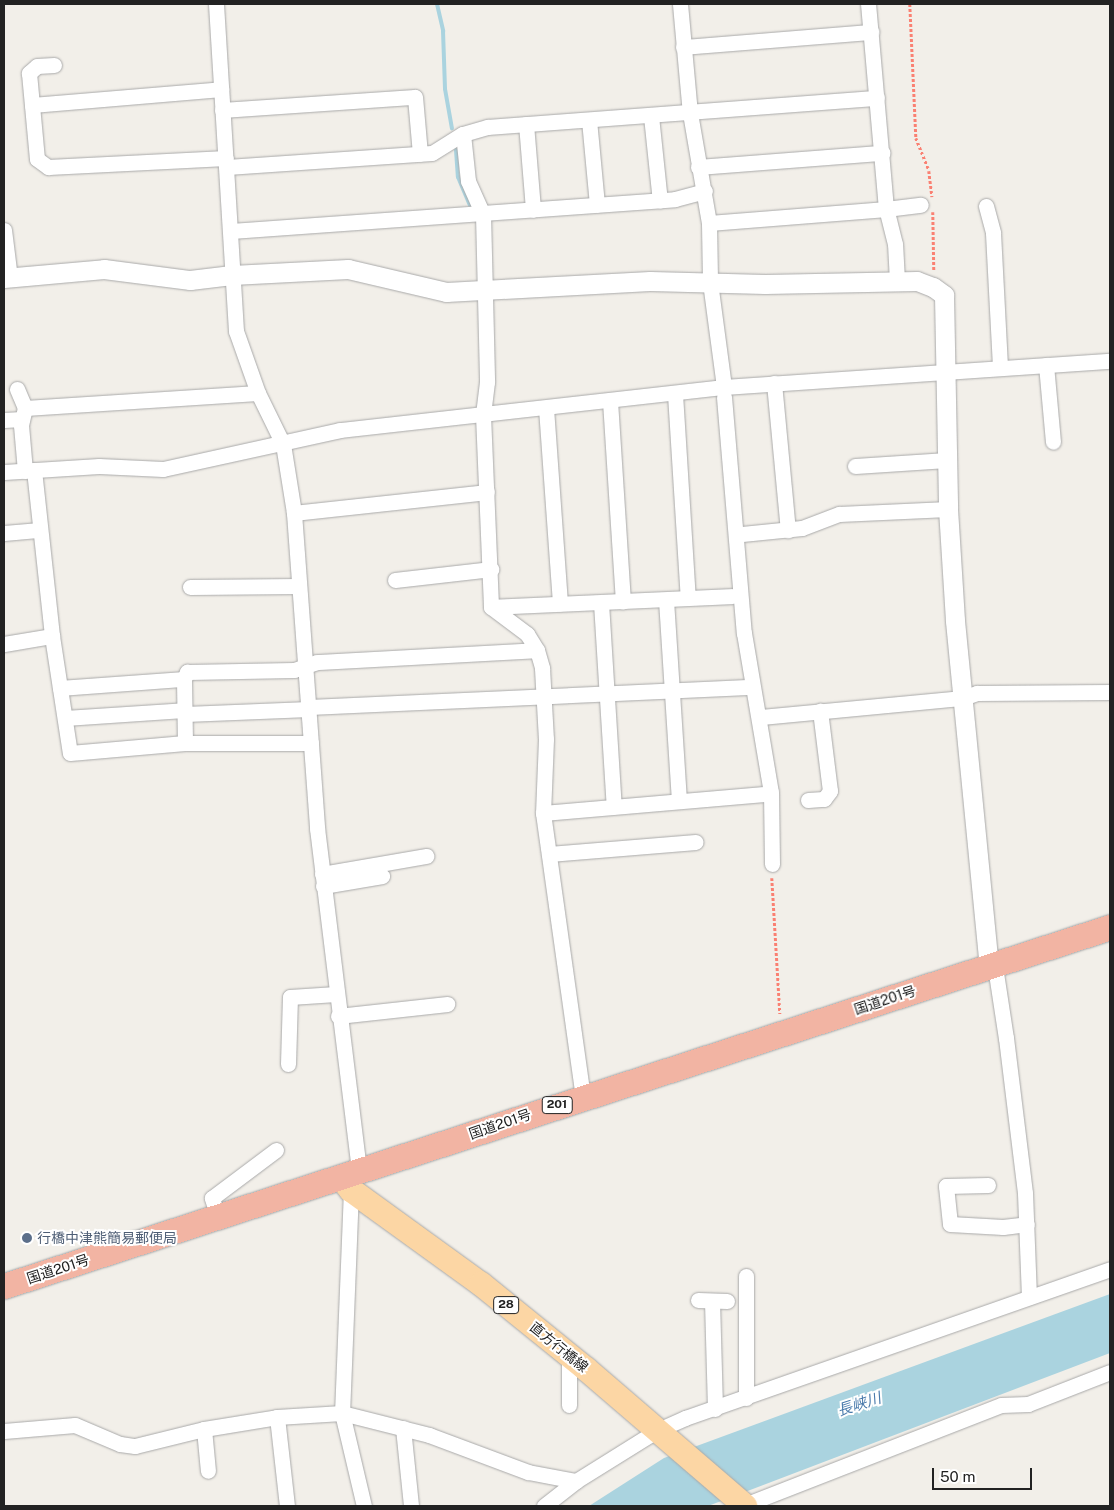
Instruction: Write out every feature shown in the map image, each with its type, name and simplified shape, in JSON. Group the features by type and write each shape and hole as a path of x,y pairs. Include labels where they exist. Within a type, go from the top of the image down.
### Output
{"highway":[{"name":"国道201号","path":"4,1286 218,1217 351,1180 583,1096 1110,927"}],"main road":[{"name":"直方行橋線","path":"351,1180 569,1355 741,1503"}],"street":[{"path":"216,4 227,162 232,275 240,348 258,393 283,444 294,513 311,743 323,880 336,994 351,1180 342,1413 364,1506"},
{"path":"680,4 690,113 698,167 705,191 709,223 710,282 724,392 743,623 761,717 771,792 772,864"},
{"path":"868,4 886,208 895,244 897,281"},
{"path":"683,46 871,32"},
{"path":"54,65 37,66 29,73 37,159 48,167 420,154 432,153 463,134 488,127 877,98"},
{"path":"32,105 221,89"},
{"path":"222,110 415,97 420,154"},
{"path":"651,116 660,201"},
{"path":"589,120 597,205"},
{"path":"526,124 533,210"},
{"path":"463,134 468,181 483,214 487,382 483,415 491,569 491,607"},
{"path":"698,167 882,153"},
{"path":"231,231 660,201 705,191"},
{"path":"709,223 921,205"},
{"path":"986,206 993,233 1000,368"},
{"path":"4,230 7,278 104,269 190,280 232,275 348,270 446,292 486,292 650,281 916,281 933,287 944,296 948,509 963,698 989,967 996,973 1006,1038 1028,1224 1029,1297"},
{"path":"4,472 99,466 163,469 340,430 675,394 724,392 774,384 1110,361"},
{"path":"1046,365 1053,442"},
{"path":"774,384 788,530"},
{"path":"17,389 23,413 40,530 52,636 70,753 185,743 311,743"},
{"path":"4,420 23,413 258,393"},
{"path":"675,394 688,598"},
{"path":"610,401 623,602"},
{"path":"546,408 560,604"},
{"path":"855,466 947,460"},
{"path":"294,513 487,492"},
{"path":"742,534 788,530 839,514 948,509"},
{"path":"4,533 40,530"},
{"path":"395,580 491,569"},
{"path":"190,587 299,586"},
{"path":"491,607 732,596"},
{"path":"666,600 679,801"},
{"path":"601,602 614,807"},
{"path":"491,607 527,634 537,650 544,696 543,813 583,1096"},
{"path":"4,644 52,636"},
{"path":"185,743 184,678 187,672 294,670 306,665 537,650"},
{"path":"60,688 184,678"},
{"path":"65,718 748,687"},
{"path":"761,717 963,698 977,693 1019,691 1110,692"},
{"path":"808,800 824,799 830,791 820,711"},
{"path":"543,813 764,794"},
{"path":"549,854 696,842"},
{"path":"323,880 426,856"},
{"path":"323,880 382,876"},
{"path":"288,1064 290,997 336,994"},
{"path":"338,1016 447,1004"},
{"path":"218,1217 212,1198 276,1150"},
{"path":"988,1185 946,1186 950,1224 1002,1227 1028,1224"},
{"path":"544,1506 576,1481 663,1434 716,1409 1110,1269"},
{"path":"746,1276 746,1398"},
{"path":"712,1300 716,1409"},
{"path":"569,1355 569,1405"},
{"path":"741,1503 868,1459 878,1451 1001,1405 1028,1404 1110,1372"},
{"path":"4,1431 75,1424 120,1444 135,1446 204,1429 277,1417 342,1413 403,1428 528,1472 576,1481"},
{"path":"277,1417 287,1506"},
{"path":"403,1428 411,1506"},
{"path":"204,1429 208,1471"}],"path":[{"path":"910,4 916,138 929,171 933,206 933,287"},
{"path":"772,864 780,1034"}],"water":[{"name":"長峡川","path":"1110,1294 1110,1353 708,1506 589,1506 664,1458"}],"waterway":[{"path":"437,4 443,31 445,89 452,128"},
{"path":"456,150 458,177 470,205"}],"place":[{"name":"行橋中津熊簡易郵便局","path":"27,1238"}]}
